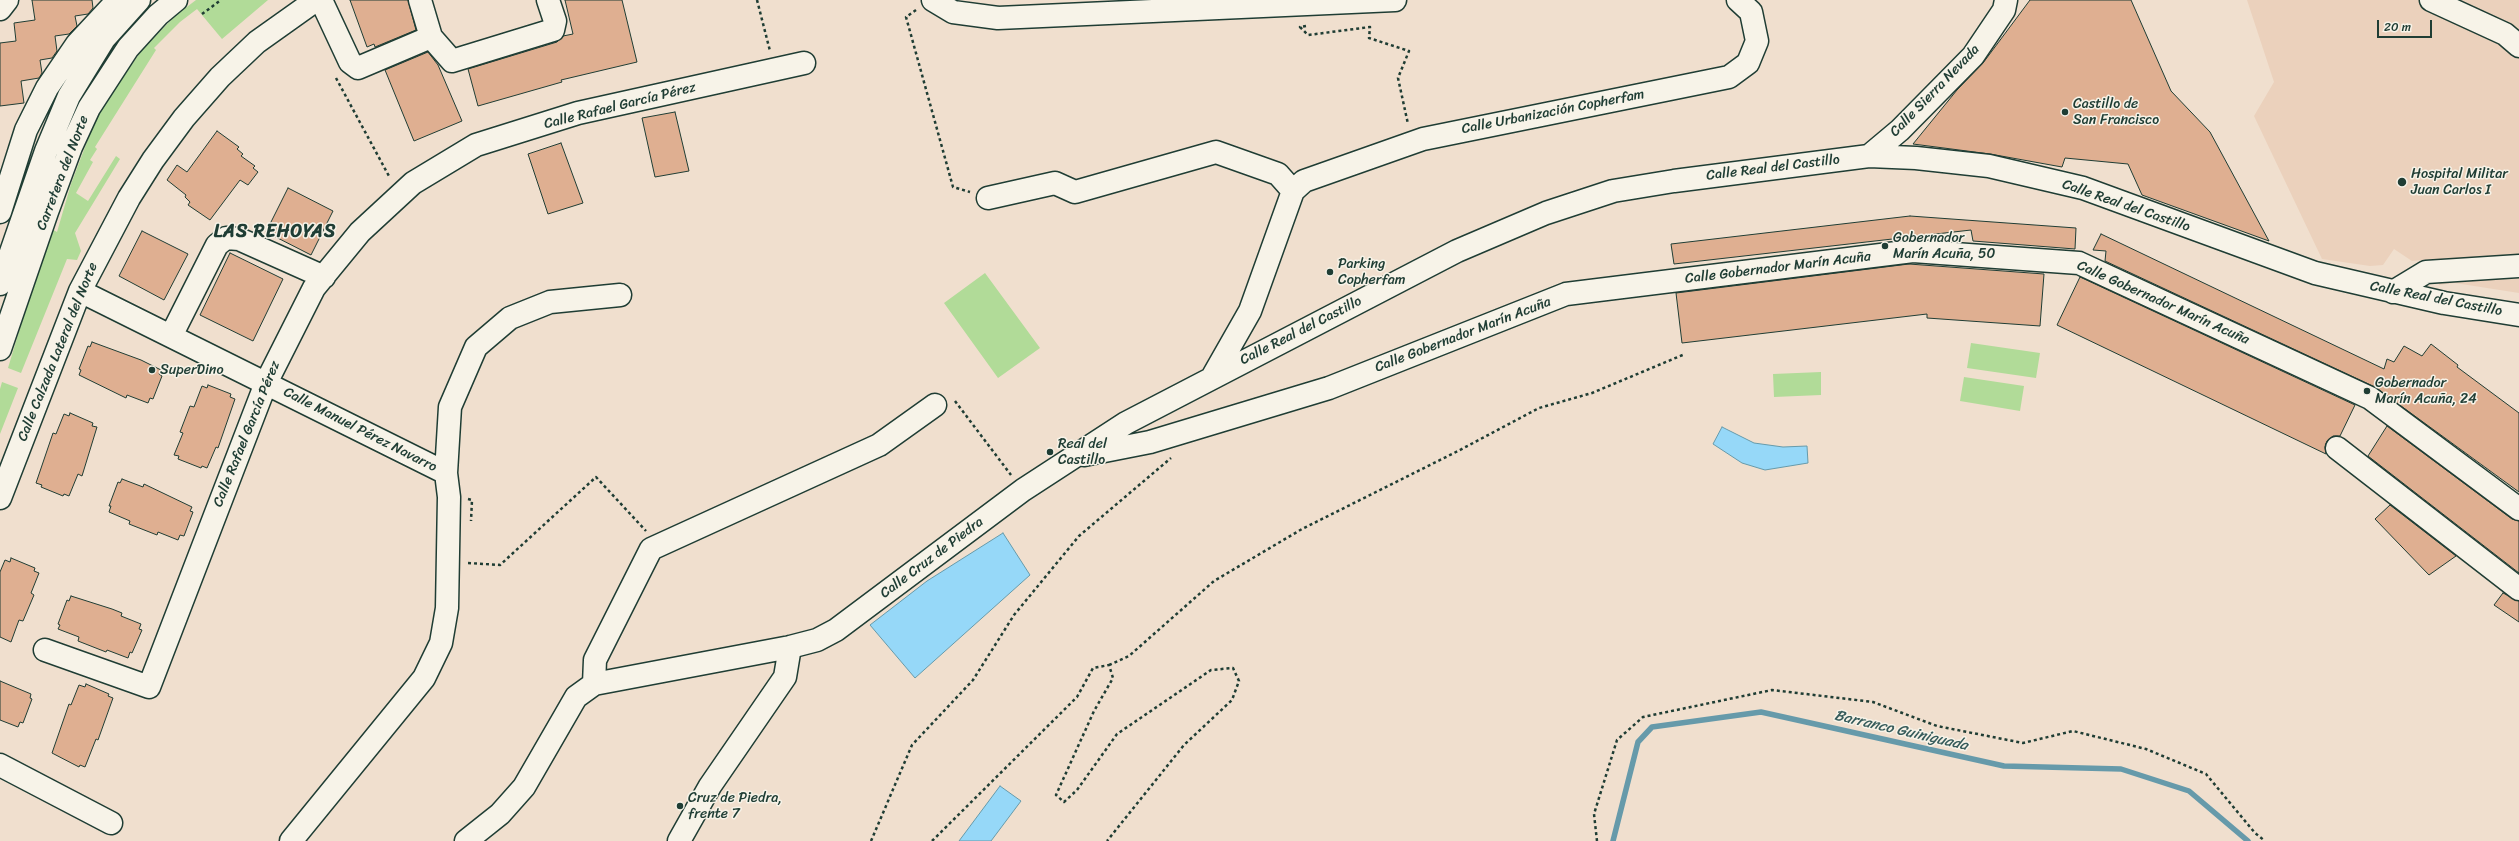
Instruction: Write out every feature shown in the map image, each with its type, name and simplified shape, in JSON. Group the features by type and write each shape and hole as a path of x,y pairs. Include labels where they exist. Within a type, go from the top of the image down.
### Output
{"street":[{"path":"0,9 7,0"},
{"path":"0,212 26,130 47,88 77,44 118,0"},
{"name":"Carretera del Norte","path":"0,284 46,151 69,96 104,39 139,0"},
{"name":"Carretera del Norte","path":"0,349 71,147 89,108 128,48 158,15 176,0"},
{"name":"Calle Calzada Lateral del Norte","path":"0,498 80,291 129,198 184,118 220,77 257,42 316,0"},
{"path":"321,0 350,62 358,68 431,37"},
{"path":"420,0 431,37 452,61 553,30 555,21 548,0"},
{"path":"926,4 953,12 998,18 1395,0"},
{"name":"Calle Urbanización Copherfam","path":"1292,191 1304,181 1423,138 1729,77 1748,63 1757,41 1751,12 1738,0"},
{"name":"Calle Sierra Nevada","path":"1869,156 1900,130 1973,56 2004,10 2006,0"},
{"path":"2431,0 2505,34 2519,46"},
{"name":"Calle Rafael García Pérez","path":"45,650 148,687 266,383 314,288 360,232 413,183 476,145 578,113 804,63"},
{"path":"988,198 1055,183 1075,192 1216,152 1278,174 1292,191 1250,311 1213,376"},
{"name":"Calle Real del Castillo","path":"1069,458 1126,423 1213,376 1457,250 1546,213 1613,191 1666,182 1869,156 1916,158 1989,166 2083,188 2315,273 2392,292 2519,315"},
{"path":"171,336 217,245 226,238 239,239 324,277"},
{"name":"Calle Gobernador Marín Acuña","path":"1069,458 1150,442 1329,388 1566,294 1913,251 2079,263 2370,398 2519,509"},
{"path":"2392,292 2426,272 2519,266"},
{"name":"Calle Manuel Pérez Navarro","path":"80,291 446,473"},
{"path":"291,841 424,678 441,643 446,608 450,497 446,473 450,407 476,347 510,318 550,302 620,295"},
{"path":"466,841 500,814 524,787 576,697 594,684 595,660 651,549 879,445 935,405"},
{"path":"2338,448 2519,589"},
{"name":"Calle Cruz de Piedra","path":"594,684 790,647 817,640 836,630 1023,490 1069,458"},
{"path":"679,841 710,786 785,677 790,647"},
{"path":"0,765 111,823"}],"path":[{"path":"202,14 222,0"},
{"path":"757,0 771,54"},
{"path":"926,4 906,17 953,186 988,198"},
{"path":"1307,26 1300,27 1308,35 1370,27 1369,38 1409,51 1398,78 1408,124 1401,128"},
{"path":"333,72 393,183"},
{"path":"932,841 1078,697 1094,668 1109,665 1129,656 1214,581 1302,529 1458,451 1538,408 1592,393 1685,354"},
{"path":"935,405 950,395 1023,490"},
{"path":"871,841 912,745 973,680 1014,615 1079,536 1172,457"},
{"path":"468,555 468,563 500,565 596,477 647,532 651,549"},
{"path":"450,497 472,500 470,524"},
{"path":"1107,841 1184,745 1232,700 1239,682 1233,668 1210,670 1117,734 1077,790 1064,802 1056,795 1094,711 1113,678 1109,665"},
{"path":"1598,841 1594,814 1618,740 1643,717 1772,690 1874,702 1937,726 2023,743 2073,731 2146,749 2206,774 2255,833 2265,841"}],"shaded area":[{"name":"Hospital Militar Juan Carlos I","path":"2247,0 2519,0 2519,293 2455,283 2439,285 2435,259 2412,261 2394,249 2383,265 2370,266 2322,259 2254,116 2274,82"}],"green space":[{"path":"196,0 268,0 222,39 197,9 180,22 154,48 156,50 95,147 97,149 90,160 93,162 76,193 88,201 116,156 120,159 75,233 81,251 77,260 67,259 21,373 8,368 50,228 57,232 71,184 93,126 105,103 142,50 175,16"},
{"path":"985,273 1040,348 998,378 944,303"},
{"path":"1971,343 2040,353 2036,378 1967,368"},
{"path":"1821,372 1821,395 1774,397 1773,374"},
{"path":"1964,377 2024,386 2020,411 1960,401"},
{"path":"2,382 18,388 0,434 0,389"}],"water":[{"path":"1722,427 1754,443 1783,447 1807,446 1808,463 1765,470 1742,463 1713,444"},
{"path":"1003,533 1030,575 915,678 870,625 927,581"},
{"path":"1000,786 1021,801 991,841 959,841"}],"building":[{"path":"32,0 92,0 93,8 88,14 75,16 77,26 69,34 55,36 57,51 52,58 40,60 42,73 39,78 21,81 24,103 0,106 0,43 16,41 14,23 35,20"},
{"path":"350,0 408,0 416,30 375,47 374,44 367,47"},
{"path":"565,0 622,0 637,62 561,80 562,82 478,106 468,69 557,42 563,36 573,34"},
{"name":"Castillo de San Francisco","path":"2030,0 2131,0 2171,91 2210,132 2269,241 2142,195 2128,164 2065,158 2062,167 1990,154 1913,144 1957,90 1983,63"},
{"path":"428,52 438,65 462,121 414,141 385,70"},
{"path":"675,112 689,171 655,177 642,118"},
{"path":"217,131 239,147 237,149 243,154 241,156 255,166 253,168 258,172 248,185 240,180 210,220 188,205 190,202 185,197 186,195 167,180 177,165 187,172"},
{"path":"561,143 583,203 548,214 528,154"},
{"path":"288,188 333,211 311,255 266,232"},
{"path":"1910,216 2076,228 2075,249 1973,241 1971,230 1674,264 1671,244"},
{"path":"142,231 188,254 164,300 119,276"},
{"path":"2101,234 2384,369 2387,359 2394,362 2404,346 2422,356 2431,344 2458,365 2457,367 2519,413 2519,492 2375,387 2105,261 2106,251 2093,250"},
{"path":"230,253 283,279 253,341 200,315"},
{"path":"1909,264 2044,274 2040,326 1927,318 1927,314 1682,343 1676,293"},
{"path":"2080,277 2355,405 2340,436 2333,436 2327,441 2325,447 2326,454 2057,325"},
{"path":"92,342 141,360 161,370 159,374 162,376 153,399 150,398 148,403 127,395 126,398 79,375 81,370 79,369 88,346 90,347"},
{"path":"208,385 231,394 230,397 235,399 218,448 216,447 207,468 202,466 201,468 178,459 179,456 174,455 183,433 180,432 190,406 194,407 202,386 207,388"},
{"path":"70,413 93,423 92,426 97,427 82,476 78,474 69,496 64,494 63,496 41,487 42,485 36,483 53,433 56,434 64,414 69,416"},
{"path":"2387,426 2512,519 2519,521 2519,573 2368,456"},
{"path":"122,479 143,487 144,484 192,507 190,511 193,512 184,536 180,535 178,540 158,532 157,535 129,524 130,521 109,512 111,506 109,506 118,482 120,483"},
{"path":"2390,505 2456,556 2429,575 2375,519"},
{"path":"11,558 35,568 34,571 39,573 31,593 34,595 23,621 19,620 11,642 0,637 0,572 5,560 10,562"},
{"path":"2503,593 2519,601 2519,622 2494,605"},
{"path":"71,596 122,613 121,616 141,624 139,629 142,630 132,653 130,652 128,658 107,650 106,652 78,641 79,637 58,629 60,625 58,624 67,600 69,601"},
{"path":"0,681 31,694 30,698 32,699 23,723 20,722 18,727 0,720"},
{"path":"86,684 109,694 108,696 113,698 98,740 96,739 85,767 80,765 79,767 52,753 69,704 71,705 79,685 85,687"}],"waterway":[{"name":"Barranco Guiniguada","path":"1613,841 1638,742 1652,727 1761,712 2004,766 2121,769 2189,791 2248,841"}],"place":[{"name":"Castillo de San Francisco","path":"2065,112"},
{"name":"Hospital Militar Juan Carlos I","path":"2402,182"},
{"name":"Gobernador Marín Acuña, 50","path":"1885,246"},
{"name":"Parking Copherfam","path":"1330,272"},
{"name":"SuperDino","path":"152,370"},
{"name":"Gobernador Marín Acuña, 24","path":"2367,391"},
{"name":"Real del Castillo","path":"1050,452"},
{"name":"Cruz de Piedra, frente 7","path":"680,806"}],"district":[{"name":"LAS REHOYAS","path":"275,232"}]}
